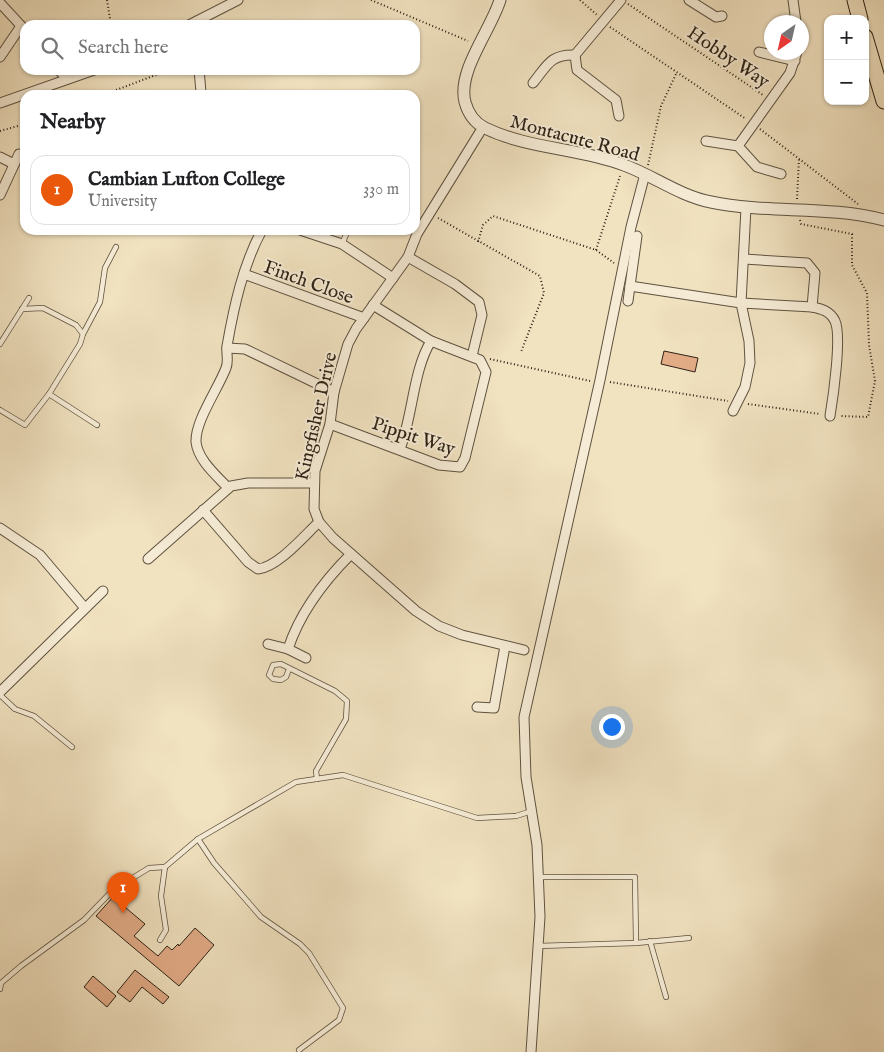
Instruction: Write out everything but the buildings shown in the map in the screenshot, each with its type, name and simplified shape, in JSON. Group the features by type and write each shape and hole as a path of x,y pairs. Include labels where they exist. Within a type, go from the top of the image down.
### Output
{"highway":[{"path":"854,0 859,15"},
{"path":"869,50 884,101"}],"street":[{"path":"197,20 223,3 238,0"},
{"name":"Montacute Road","path":"500,0 495,16 465,77 465,101 474,120 482,127 520,140 597,156 624,165 691,197 746,208 816,209 880,219"},
{"path":"619,116 616,100 577,70 575,55 621,0"},
{"path":"689,0 716,17 722,16"},
{"path":"793,0 795,15"},
{"path":"0,3 20,25"},
{"path":"0,58 20,32"},
{"path":"759,52 764,53"},
{"path":"533,83 554,57 562,54 575,55"},
{"path":"738,146 790,73 795,60"},
{"path":"63,75 67,79"},
{"path":"36,90 79,75"},
{"path":"199,75 201,90"},
{"path":"0,103 20,96"},
{"name":"Kingfisher Drive","path":"420,229 482,127"},
{"path":"706,141 738,146 757,167 781,174"},
{"path":"0,195 19,154"},
{"path":"0,157 14,164"},
{"path":"531,1052 540,917 537,845 526,777 524,717 600,382 631,227 645,174"},
{"path":"735,407 745,387 750,363 749,341 742,303 746,208"},
{"path":"228,488 200,455 196,439 199,426 228,362 227,348 244,274 250,253 259,235"},
{"path":"315,235 342,244 393,278"},
{"name":"Kingfisher Drive","path":"319,522 314,509 315,471 330,424 334,392 348,344 373,304 408,257 417,235"},
{"path":"628,301 637,236"},
{"path":"373,304 431,341 476,358 482,316 479,302 455,284 408,257"},
{"path":"744,259 807,263 815,272 812,307"},
{"name":"Finch Close","path":"244,274 364,318"},
{"path":"630,286 742,303 812,307 824,310 831,315 837,330 834,392 830,416"},
{"path":"400,449 412,410 419,368 431,341"},
{"path":"227,348 245,349 334,392"},
{"name":"Pippit Way","path":"330,424 440,465 460,466 465,458 475,422 486,372 476,358"},
{"path":"148,559 228,488 248,483 314,483"},
{"path":"203,510 248,562 258,569 275,563 319,522 351,554 416,611 439,626 462,635 524,650"},
{"path":"0,528 40,555 84,607"},
{"path":"288,649 295,628 327,578 351,554"},
{"path":"0,694 84,607 103,591"},
{"path":"268,644 288,649 306,658"},
{"path":"477,706 494,708 505,646"}],"lane":[{"path":"342,244 346,235"},
{"path":"0,410 25,425 49,394 80,344 83,334 100,302 105,268 116,247"},
{"path":"0,344 29,298"},
{"path":"22,309 43,308 76,324 83,334"},
{"path":"49,394 97,425"},
{"path":"290,669 281,680 273,679 269,675 271,668 277,664 290,669 335,691 347,701 346,719 316,771 317,779"},
{"path":"0,694 15,708 34,716 72,747"},
{"path":"0,989 1,983 20,966 84,920 113,890 149,868 165,867 198,840 296,782 343,775 477,818 516,816 532,811"},
{"path":"198,840 214,863 260,916 300,944 309,953 343,1008 339,1020 299,1050"},
{"path":"160,940 166,930 161,896 165,867"},
{"path":"538,877 635,877 636,943"},
{"path":"538,946 636,943 689,938"},
{"path":"650,941 666,997"}],"path":[{"path":"106,0 110,20"},
{"path":"371,0 418,20"},
{"path":"580,0 627,40 754,124 880,219"},
{"name":"Hobby Way","path":"621,0 771,100"},
{"path":"420,21 472,43"},
{"path":"645,174 661,106 677,72"},
{"path":"117,90 156,75"},
{"path":"0,131 20,125"},
{"path":"796,209 800,159"},
{"path":"596,250 624,165"},
{"path":"430,213 540,276 544,293 521,352"},
{"path":"478,242 483,225 493,216 596,250 615,264 624,265"},
{"path":"476,358 735,407"}],"place":[{"name":"Cambian Lufton College","path":"123,913"}]}
